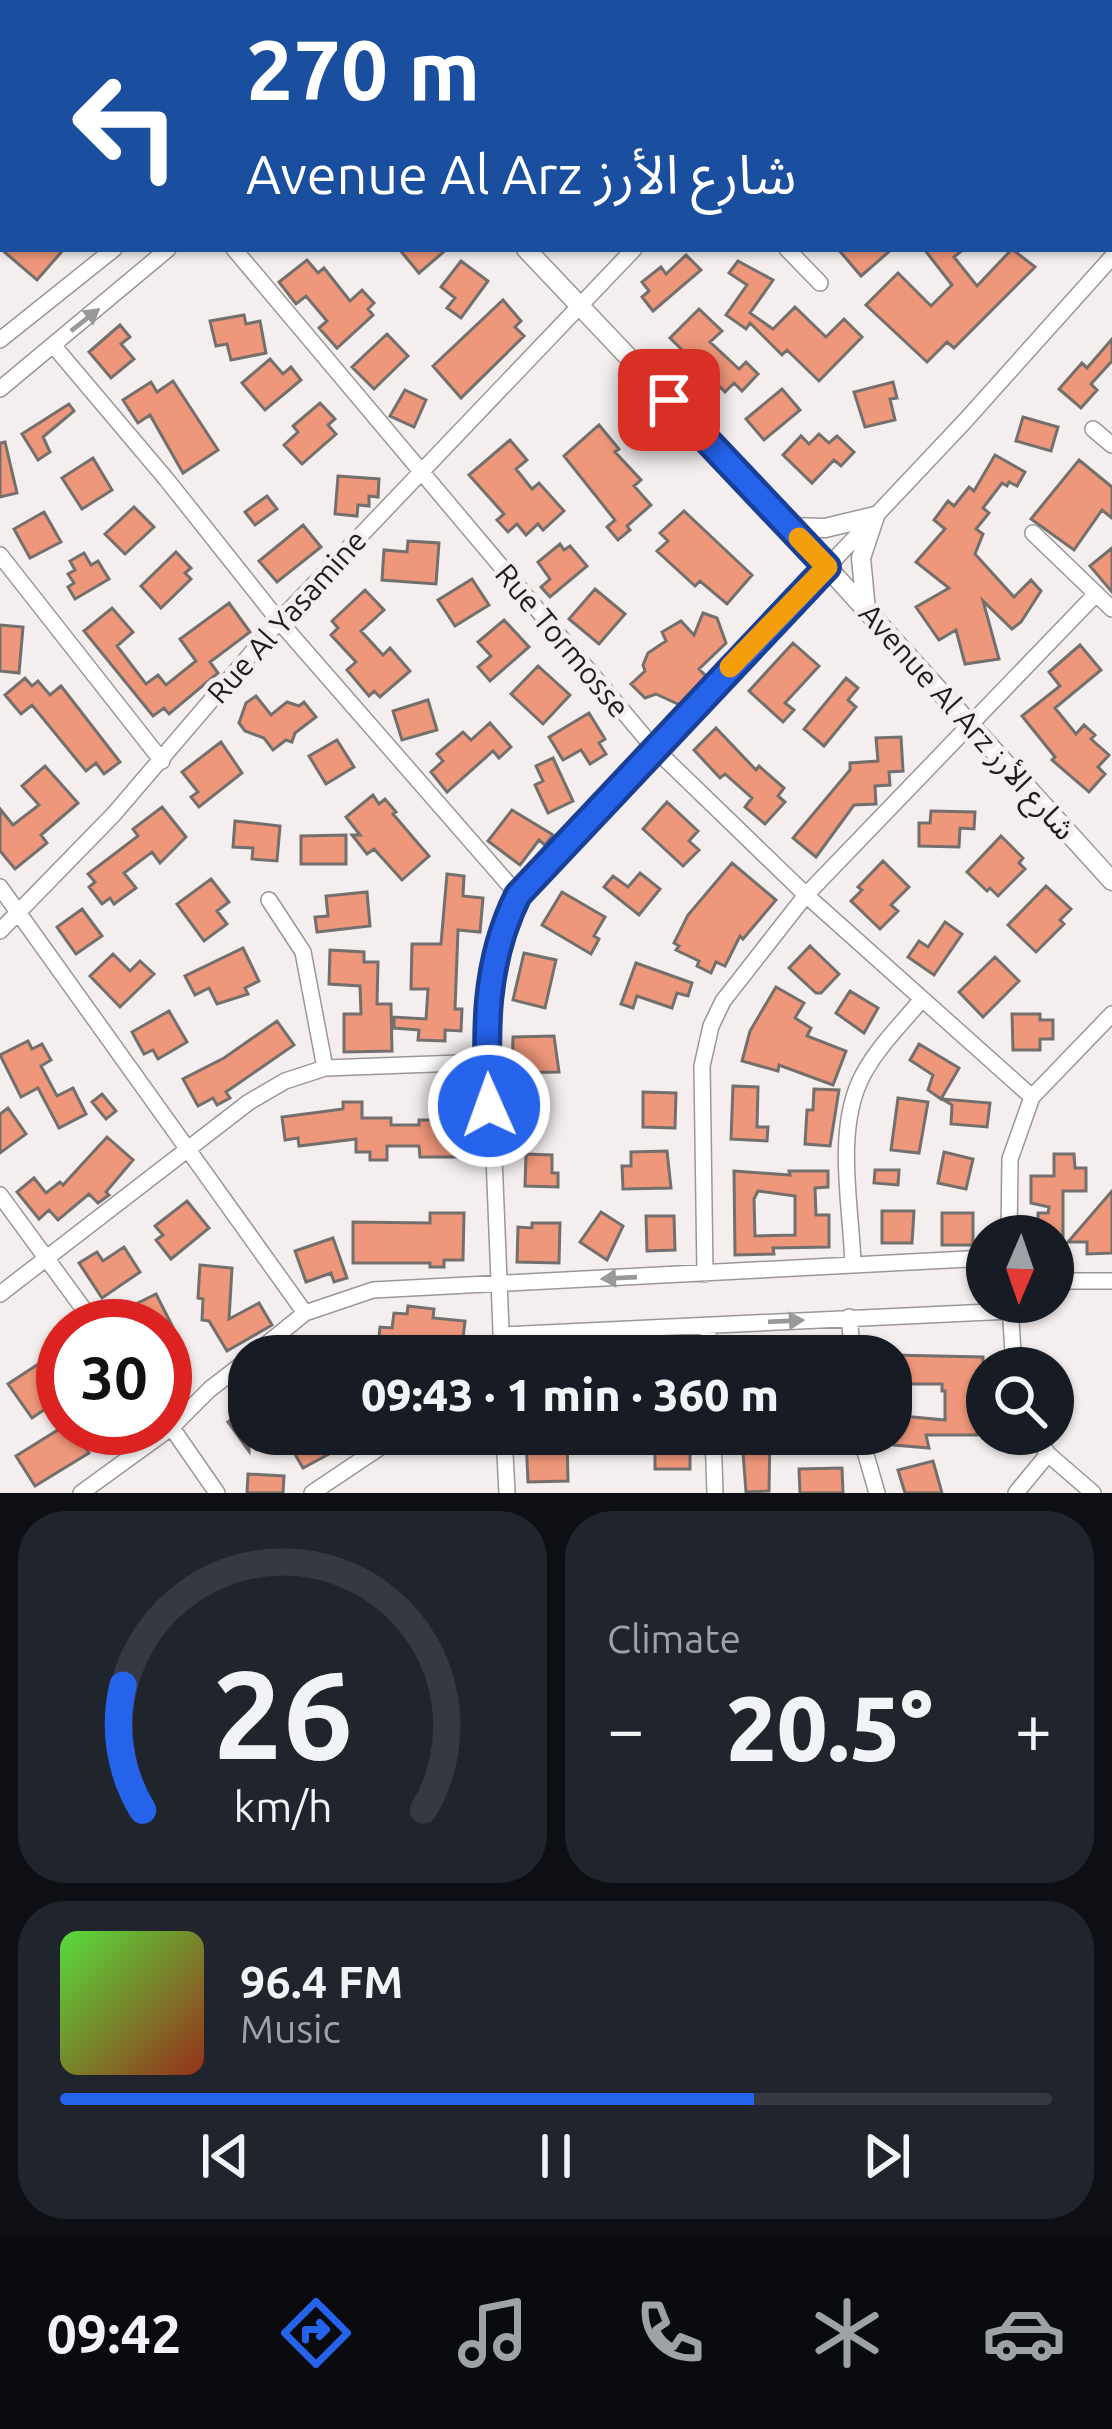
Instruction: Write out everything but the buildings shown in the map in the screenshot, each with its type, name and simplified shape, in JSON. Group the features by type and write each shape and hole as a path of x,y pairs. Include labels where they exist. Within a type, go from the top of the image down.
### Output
{"street":[{"path":"0,340 110,252"},
{"path":"0,389 164,252"},
{"name":"Rue Tormosse","path":"236,252 653,747 806,895 1032,1096"},
{"name":"Avenue Al Arz شارع الأرز","path":"529,252 827,567 1112,880"},
{"name":"Rue Al Yasamine","path":"0,932 162,761 278,621 631,252"},
{"path":"791,252 820,283"},
{"path":"966,1308 501,1335 487,1061 493,959 518,895 1112,256"},
{"path":"52,345 278,621 518,895"},
{"path":"1093,428 1112,445"},
{"path":"789,527 825,528 874,516"},
{"path":"866,610 861,558 874,516"},
{"path":"1033,533 1112,609"},
{"path":"0,555 162,761"},
{"path":"705,1274 701,1083 705,1046 732,988 806,895 1094,596"},
{"path":"0,887 305,1313"},
{"path":"269,900 303,952 325,1067"},
{"path":"854,1264 848,1146 858,1086 870,1062 922,999"},
{"path":"1009,1215 1010,1159 1032,1096 1112,1014"},
{"path":"0,1294 249,1102 285,1081 325,1067 487,1061"},
{"path":"0,1195 75,1299"},
{"path":"278,1335 305,1313 373,1290 966,1259"},
{"path":"1074,1281 1112,1281"},
{"path":"849,1317 851,1335"},
{"path":"708,1325 708,1335"},
{"path":"192,1403 228,1375"},
{"path":"81,1493 128,1455"},
{"path":"191,1455 217,1493"},
{"path":"312,1493 369,1455"},
{"path":"505,1455 507,1493"},
{"path":"713,1455 715,1493"},
{"path":"866,1455 878,1493"},
{"path":"1016,1493 1047,1455"},
{"path":"1049,1455 1093,1493"}],"slow traffic":[{"path":"730,667 827,567 799,538"}],"route":[{"path":"489,1106 488,1006 493,959 518,895 827,567 669,400"}]}
